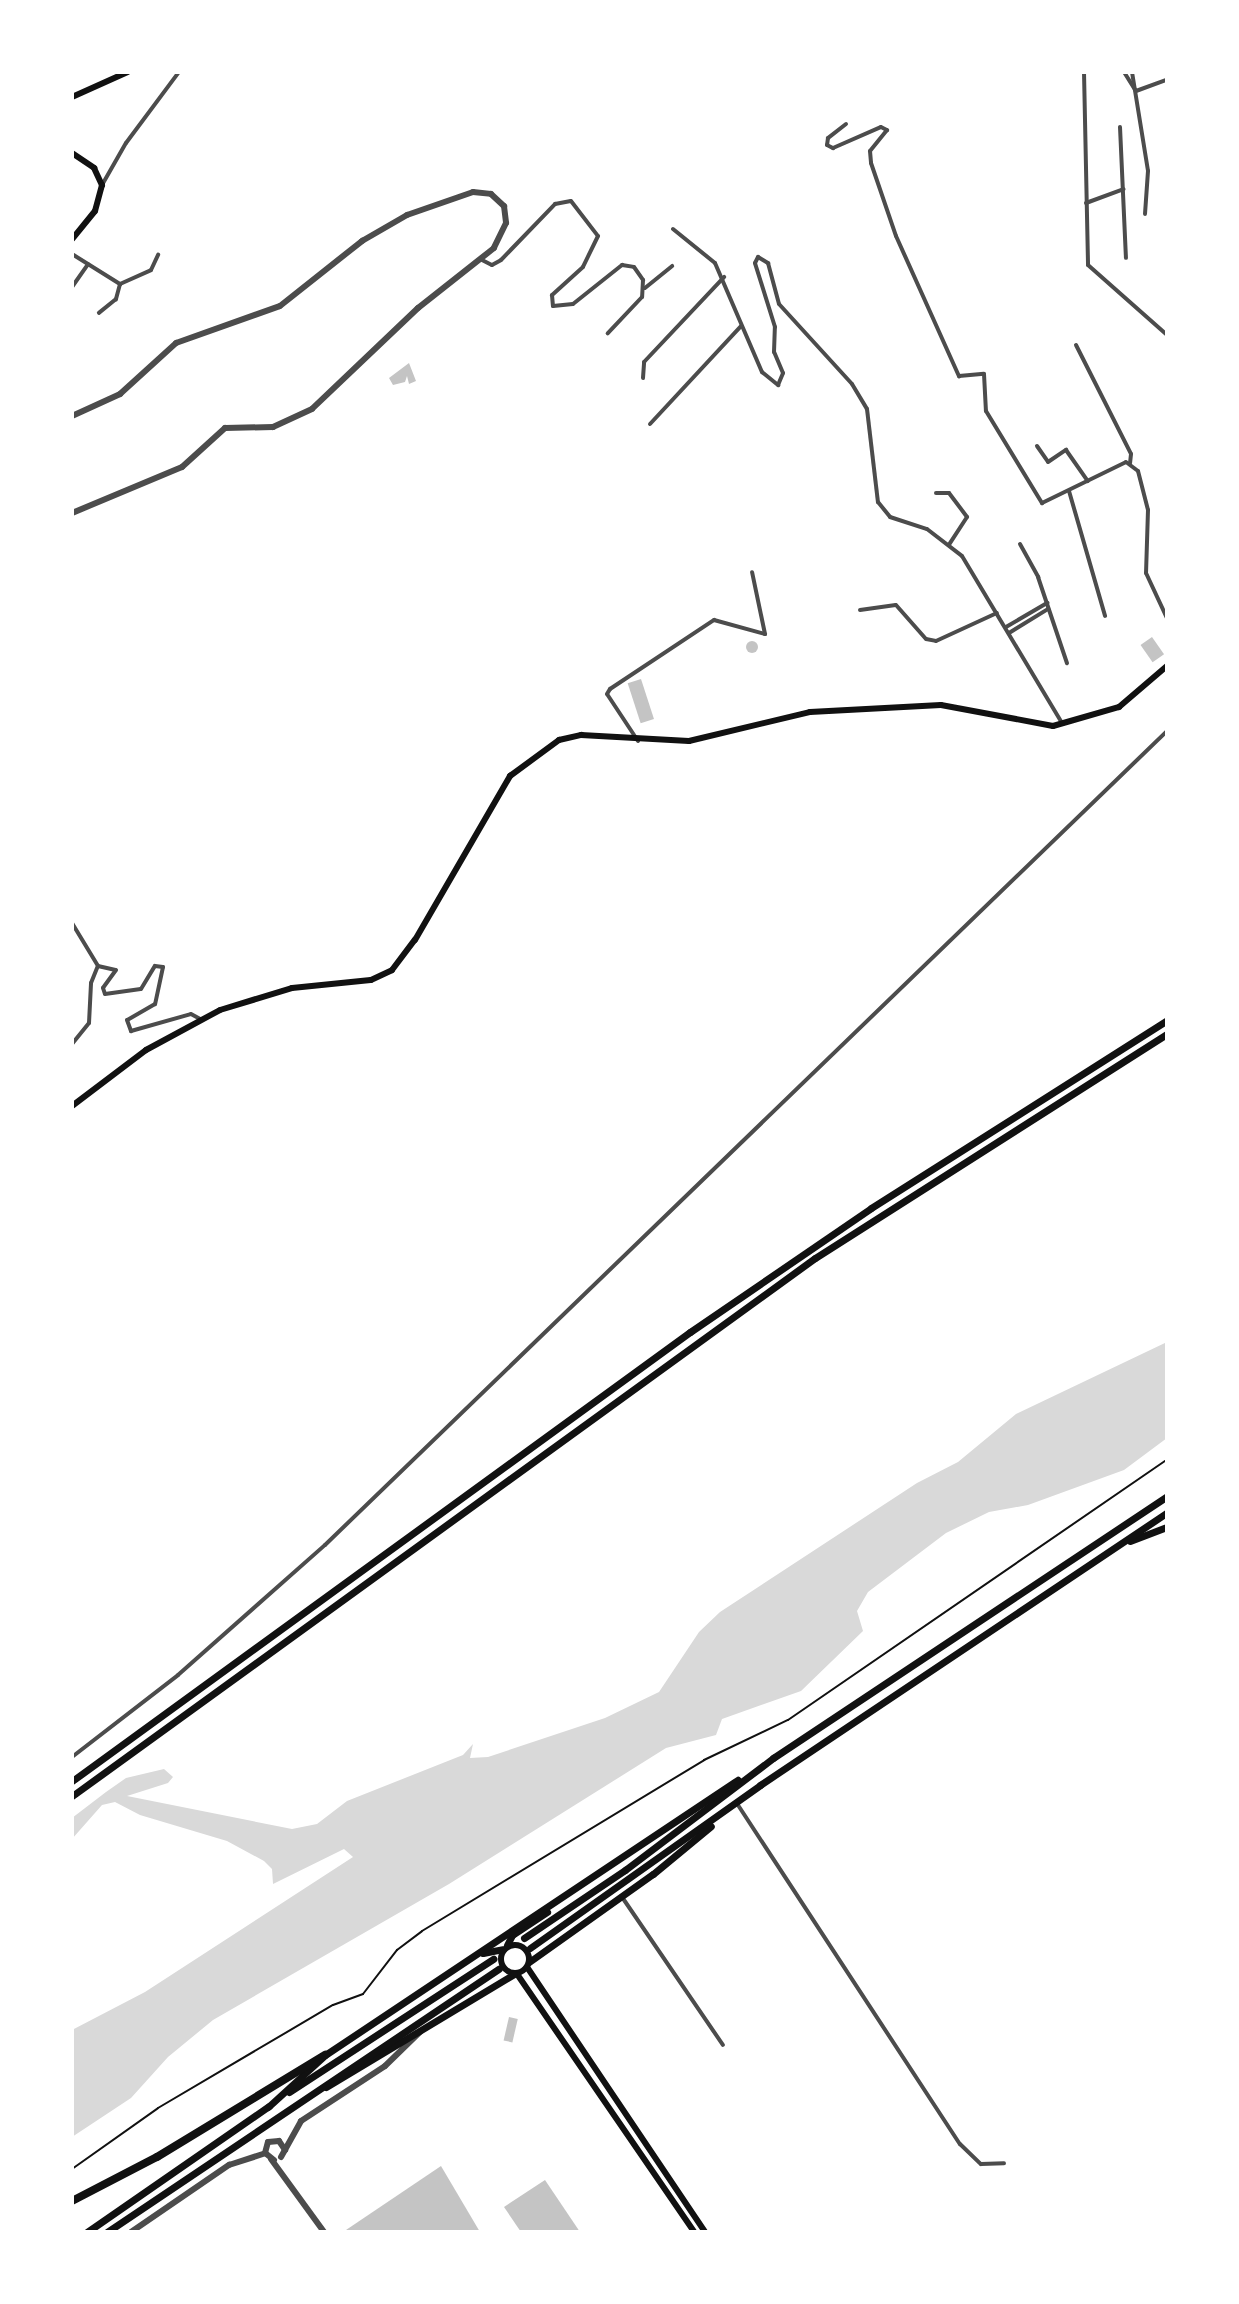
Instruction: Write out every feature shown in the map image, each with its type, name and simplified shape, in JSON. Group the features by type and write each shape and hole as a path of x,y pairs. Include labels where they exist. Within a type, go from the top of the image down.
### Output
{"highway":[{"path":"72,2201 157,2157 325,2055"}],"main road":[{"path":"72,97 128,72"},
{"path":"72,153 94,168 102,188 95,211 72,239"},
{"path":"72,1106 138,1055 200,1019 250,998 371,980 392,970 415,940 502,789 524,762 572,737 638,741 703,739 810,712 941,705 1045,726 1063,725 1119,707 1167,666"},
{"path":"72,1781 690,1332 871,1208 1167,1020"},
{"path":"72,1796 815,1258 1167,1034"},
{"path":"268,2107 325,2055 1167,1496"},
{"path":"530,1948 736,1802 1167,1513"},
{"path":"1124,1542 1167,1527"},
{"path":"524,1938 636,1862 773,1758"},
{"path":"272,2118 516,1974 622,1897 736,1802"},
{"path":"607,1868 518,1931 505,1947 503,1962 516,1974 694,2232"},
{"path":"458,1967 489,1950 521,1946 528,1964 705,2232"},
{"path":"87,2232 268,2107 493,1959"},
{"path":"107,2232 272,2118 499,1969"}],"street":[{"path":"102,188 126,143 179,72"},
{"path":"1084,72 1088,265 1167,335"},
{"path":"1124,72 1136,91"},
{"path":"1132,72 1136,91 1133,102 1148,171 1145,214"},
{"path":"1136,91 1167,80"},
{"path":"846,124 828,138 827,145 833,148 881,127 887,130 870,151 871,163 896,236 959,376 985,376 986,411 1042,503 1130,463"},
{"path":"1120,127 1126,258"},
{"path":"1086,203 1124,189"},
{"path":"72,416 120,394 176,343 272,310 373,234 445,199 483,192 504,206 503,234 482,260 418,308 297,419 273,427 225,428 174,472 72,513"},
{"path":"482,260 492,265 508,255 555,204 566,200 577,205 598,236 583,267 552,295 553,306 573,304 622,265 638,271 645,288"},
{"path":"673,229 706,253 724,277 741,326 762,372 778,385 783,373 774,352 775,327 755,263 764,257 779,304 852,384 867,409 878,502 890,517 927,529 962,556 1063,725"},
{"path":"72,254 120,284"},
{"path":"120,284 151,270 158,255"},
{"path":"72,287 88,264"},
{"path":"608,333 645,288 672,266"},
{"path":"643,378 644,362 724,277"},
{"path":"99,313 116,299 120,284"},
{"path":"650,424 741,326"},
{"path":"1076,345 1131,454 1130,463"},
{"path":"1037,446 1048,462 1066,450 1088,481"},
{"path":"1130,463 1138,471 1148,510 1146,573 1167,618"},
{"path":"1069,491 1105,616"},
{"path":"936,493 949,493 968,520 948,546"},
{"path":"1020,544 1048,606 1067,663"},
{"path":"638,741 607,694 610,689 714,620 765,634 752,572"},
{"path":"860,610 893,604 926,639 936,641 997,613"},
{"path":"1008,630 1048,606"},
{"path":"72,1757 178,1675 325,1545 1167,731"},
{"path":"72,923 98,966 116,970 103,988 105,994 141,989 155,966 163,967 155,1004 127,1020 131,1031 191,1014 200,1019"},
{"path":"72,1044 89,1023 91,983 98,966"},
{"path":"736,1802 960,2144 981,2164 1004,2163"},
{"path":"622,1897 723,2045"},
{"path":"271,2159 283,2154 301,2121 385,2066 420,2032"},
{"path":"131,2232 229,2165 265,2153 271,2140 279,2141 292,2186"},
{"path":"265,2153 324,2232"}],"path":[{"path":"72,2169 158,2108 333,2005 363,1994 397,1950 422,1931 704,1760 788,1720 1167,1460"}],"shaded area":[{"path":"1167,1342 1167,1438 1124,1470 1028,1505 989,1512 946,1533 868,1592 857,1611 863,1631 801,1691 722,1719 716,1735 666,1748 449,1884 213,2020 168,2057 131,2098 72,2137 72,2030 145,1992 353,1857 344,1849 273,1884 272,1869 264,1861 227,1841 140,1815 115,1802 102,1805 72,1839 72,1818 106,1792 126,1778 164,1769 173,1777 168,1783 127,1796 292,1829 317,1824 347,1801 463,1755 473,1744 470,1758 488,1757 605,1718 659,1692 699,1632 720,1612 917,1483 958,1462 1016,1414"}],"building":[{"path":"409,363 416,381 409,384 407,376 405,382 393,385 389,378"},
{"path":"1152,637 1164,654 1153,662 1141,645"},
{"path":"752,641 758,647 752,653 746,647"},
{"path":"641,679 654,719 641,723 628,683"},
{"path":"509,2017 518,2019 512,2042 504,2040"},
{"path":"441,2166 480,2232 343,2232"},
{"path":"545,2180 580,2232 521,2232 504,2207"}]}
